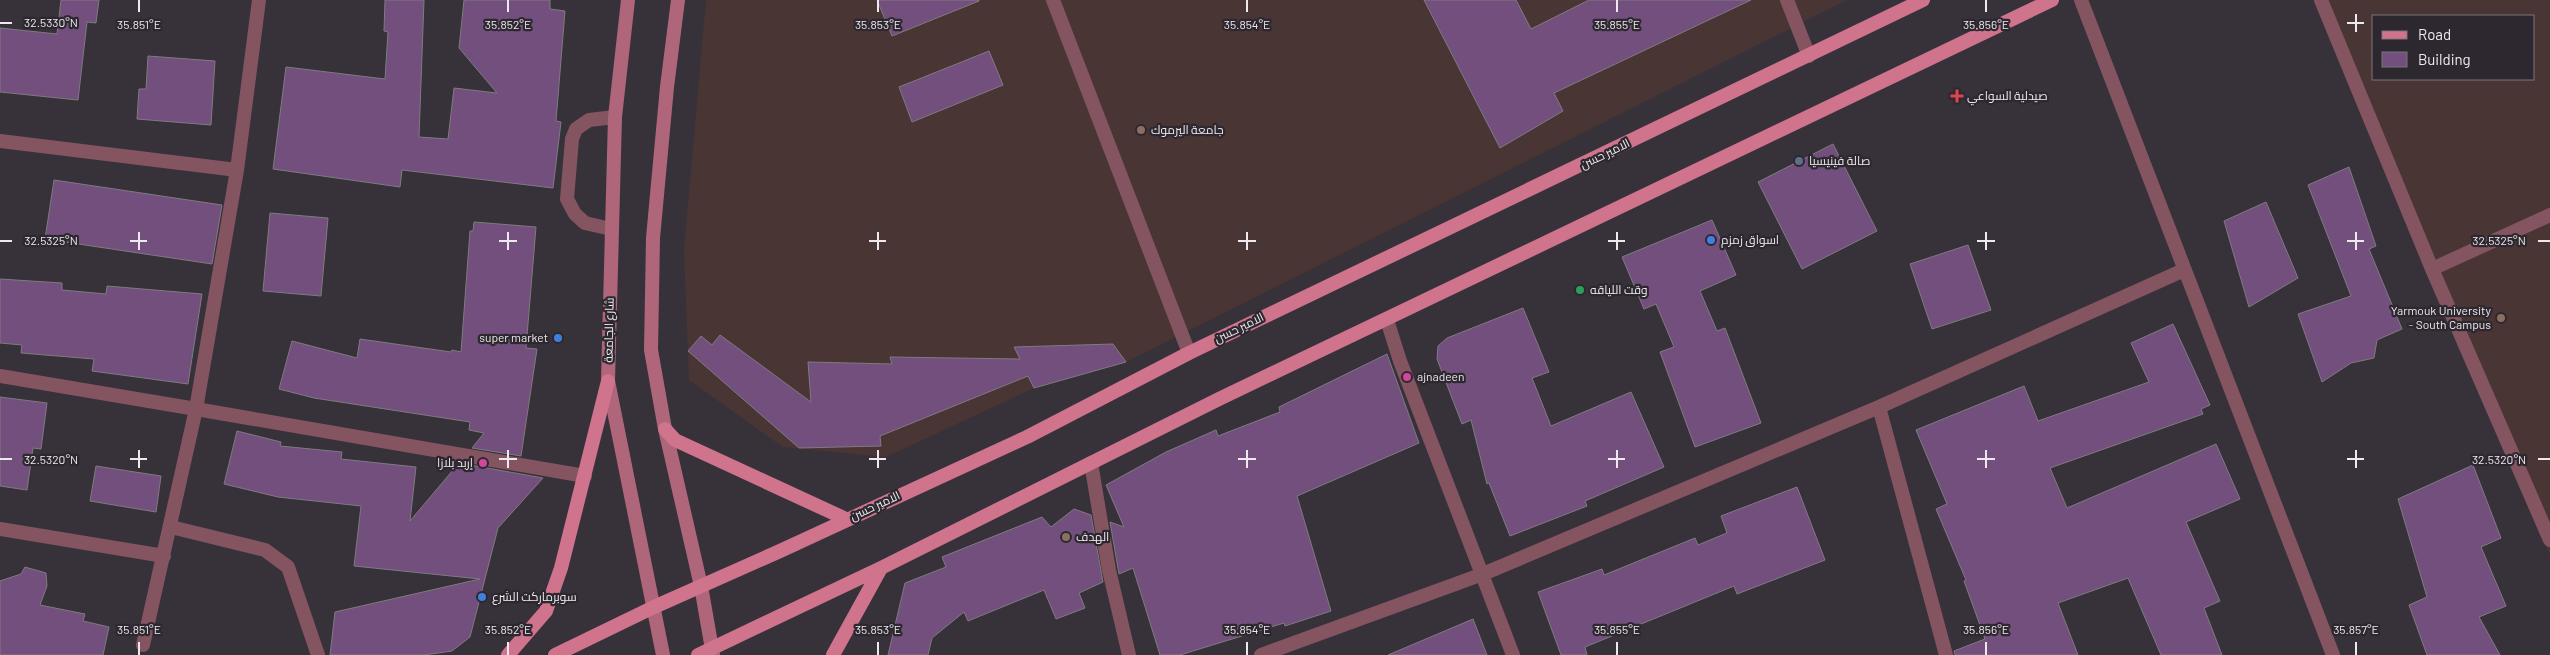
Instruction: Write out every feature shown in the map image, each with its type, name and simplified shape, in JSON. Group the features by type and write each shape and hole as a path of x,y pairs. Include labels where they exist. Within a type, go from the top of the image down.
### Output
{"main road":[{"name":"شارع الجامعة","path":"628,0 615,117 608,381 663,655"},
{"path":"678,0 652,238 651,350 665,429 701,586 713,652"},
{"name":"الامير حسن","path":"555,655 654,607 1026,436 1189,353 1923,0"},
{"path":"698,655 713,652 1219,399 2052,0"},
{"path":"508,655 546,612 561,568 608,381"},
{"path":"665,429 676,440 846,519"},
{"path":"833,655 880,568"}],"street":[{"path":"143,652 196,410 237,170 259,0"},
{"path":"1053,0 1189,353"},
{"path":"1786,0 1809,56"},
{"path":"2081,0 2334,655"},
{"path":"2321,0 2432,269 2550,540"},
{"path":"611,229 585,223 575,214 567,199 572,139 576,128 589,120 615,117"},
{"path":"0,141 237,170"},
{"path":"2432,269 2550,215"},
{"path":"1262,655 1288,651 1483,574 1879,407 2184,270"},
{"path":"1387,320 1400,362 1513,655"},
{"path":"0,376 585,476"},
{"path":"1879,407 1946,655"},
{"path":"1091,463 1109,570 1129,655"},
{"path":"171,527 265,550 288,566 318,655"},
{"path":"0,529 164,556"}],"shaded area":[{"name":"جامعة اليرموك","path":"706,0 1847,0 1126,362 1034,388 886,457 783,447 689,380 684,250"},
{"name":"Yarmouk University - South Campus","path":"2321,0 2550,0 2550,556"}],"building":[{"path":"61,0 99,0 96,23 87,22 78,100 0,92 0,28 57,34"},
{"path":"385,0 424,0 419,137 448,139 454,88 497,93 459,48 464,0 550,0 550,9 565,11 556,121 561,122 553,188 402,170 400,187 273,169 286,67 385,79 388,32 384,31"},
{"path":"877,0 979,0 979,1 892,36"},
{"path":"1424,0 1516,0 1531,29 1589,0 1751,0 1554,93 1563,111 1500,148"},
{"path":"989,51 1003,85 912,122 899,87"},
{"path":"148,56 215,61 211,125 137,119 139,89 146,89"},
{"path":"1833,144 1877,231 1802,269 1758,182"},
{"path":"2349,167 2376,246 2369,249 2402,329 2377,340 2374,358 2351,363 2322,382 2298,314 2351,296 2308,185"},
{"path":"54,180 222,205 212,264 45,239"},
{"path":"2266,202 2298,278 2249,307 2224,221"},
{"path":"270,213 328,218 321,296 263,291"},
{"path":"1712,220 1736,275 1700,291 1717,331 1725,328 1761,423 1695,447 1660,352 1674,347 1656,304 1644,309 1622,257"},
{"path":"474,222 536,227 526,348 537,349 521,456 472,448 484,433 469,430 470,422 314,398 279,389 292,341 357,358 360,339 461,352 470,231 473,231"},
{"path":"1968,245 1991,310 1932,329 1910,264"},
{"path":"0,279 62,283 62,290 106,294 107,286 202,294 188,384 92,371 94,359 21,353 22,345 0,343"},
{"path":"1523,308 1549,372 1532,378 1551,426 1631,392 1664,467 1585,501 1587,506 1510,536 1489,483 1487,484 1471,420 1462,424 1437,359 1438,346 1447,338"},
{"path":"2173,324 2210,405 2201,409 2203,414 2050,468 2067,508 2216,444 2240,499 2186,522 2220,601 2204,608 2222,655 2161,655 2128,578 2058,603 2078,655 1955,655 1954,651 1985,639 1964,581 1966,580 1936,509 1947,504 1916,430 2024,386 2038,421 2149,382 2131,343"},
{"path":"720,335 811,402 808,362 892,364 890,357 1020,359 1014,347 1113,344 1126,362 1034,388 1028,376 880,436 881,446 799,448 688,351 701,336 712,345"},
{"path":"1387,354 1419,443 1297,496 1331,611 1285,626 1284,623 1180,655 1160,655 1133,568 1119,574 1110,522 1124,527 1106,485 1166,452 1216,430 1218,436 1280,412 1279,407"},
{"path":"0,397 47,403 41,449 33,448 27,490 0,486"},
{"path":"237,431 281,442 280,446 342,452 341,459 416,467 410,521 459,463 543,478 498,528 470,637 452,651 424,655 330,655 335,612 480,579 354,566 361,506 278,497 224,484"},
{"path":"2473,465 2501,538 2481,547 2506,606 2479,617 2500,655 2427,655 2409,605 2427,597 2398,499"},
{"path":"96,466 161,476 156,512 90,501"},
{"path":"1797,487 1825,560 1737,594 1734,586 1585,647 1587,655 1561,655 1538,592 1602,569 1604,575 1695,538 1698,545 1727,533 1721,516"},
{"path":"1074,509 1091,515 1103,582 1079,593 1085,608 1056,619 1044,590 968,621 964,612 932,638 928,655 888,655 905,583 946,567 942,557 1042,517 1051,527"},
{"path":"25,567 46,573 47,586 40,605 85,614 83,621 109,627 103,655 0,655 0,581 21,574"},
{"path":"1473,619 1487,655 1388,655"}],"place":[{"name":"صيدلية السواعي","path":"1957,96"},
{"name":"جامعة اليرموك","path":"1141,130"},
{"name":"صالة فينيسيا","path":"1799,161"},
{"name":"اسواق زمزم","path":"1711,240"},
{"name":"وقت اللياقه","path":"1580,290"},
{"name":"Yarmouk University - South Campus","path":"2501,318"},
{"name":"super market","path":"558,338"},
{"name":"ajnadeen","path":"1407,377"},
{"name":"إربد بلازا","path":"483,463"},
{"name":"الهدف","path":"1066,537"},
{"name":"سوبرماركت الشرع","path":"482,597"}]}
